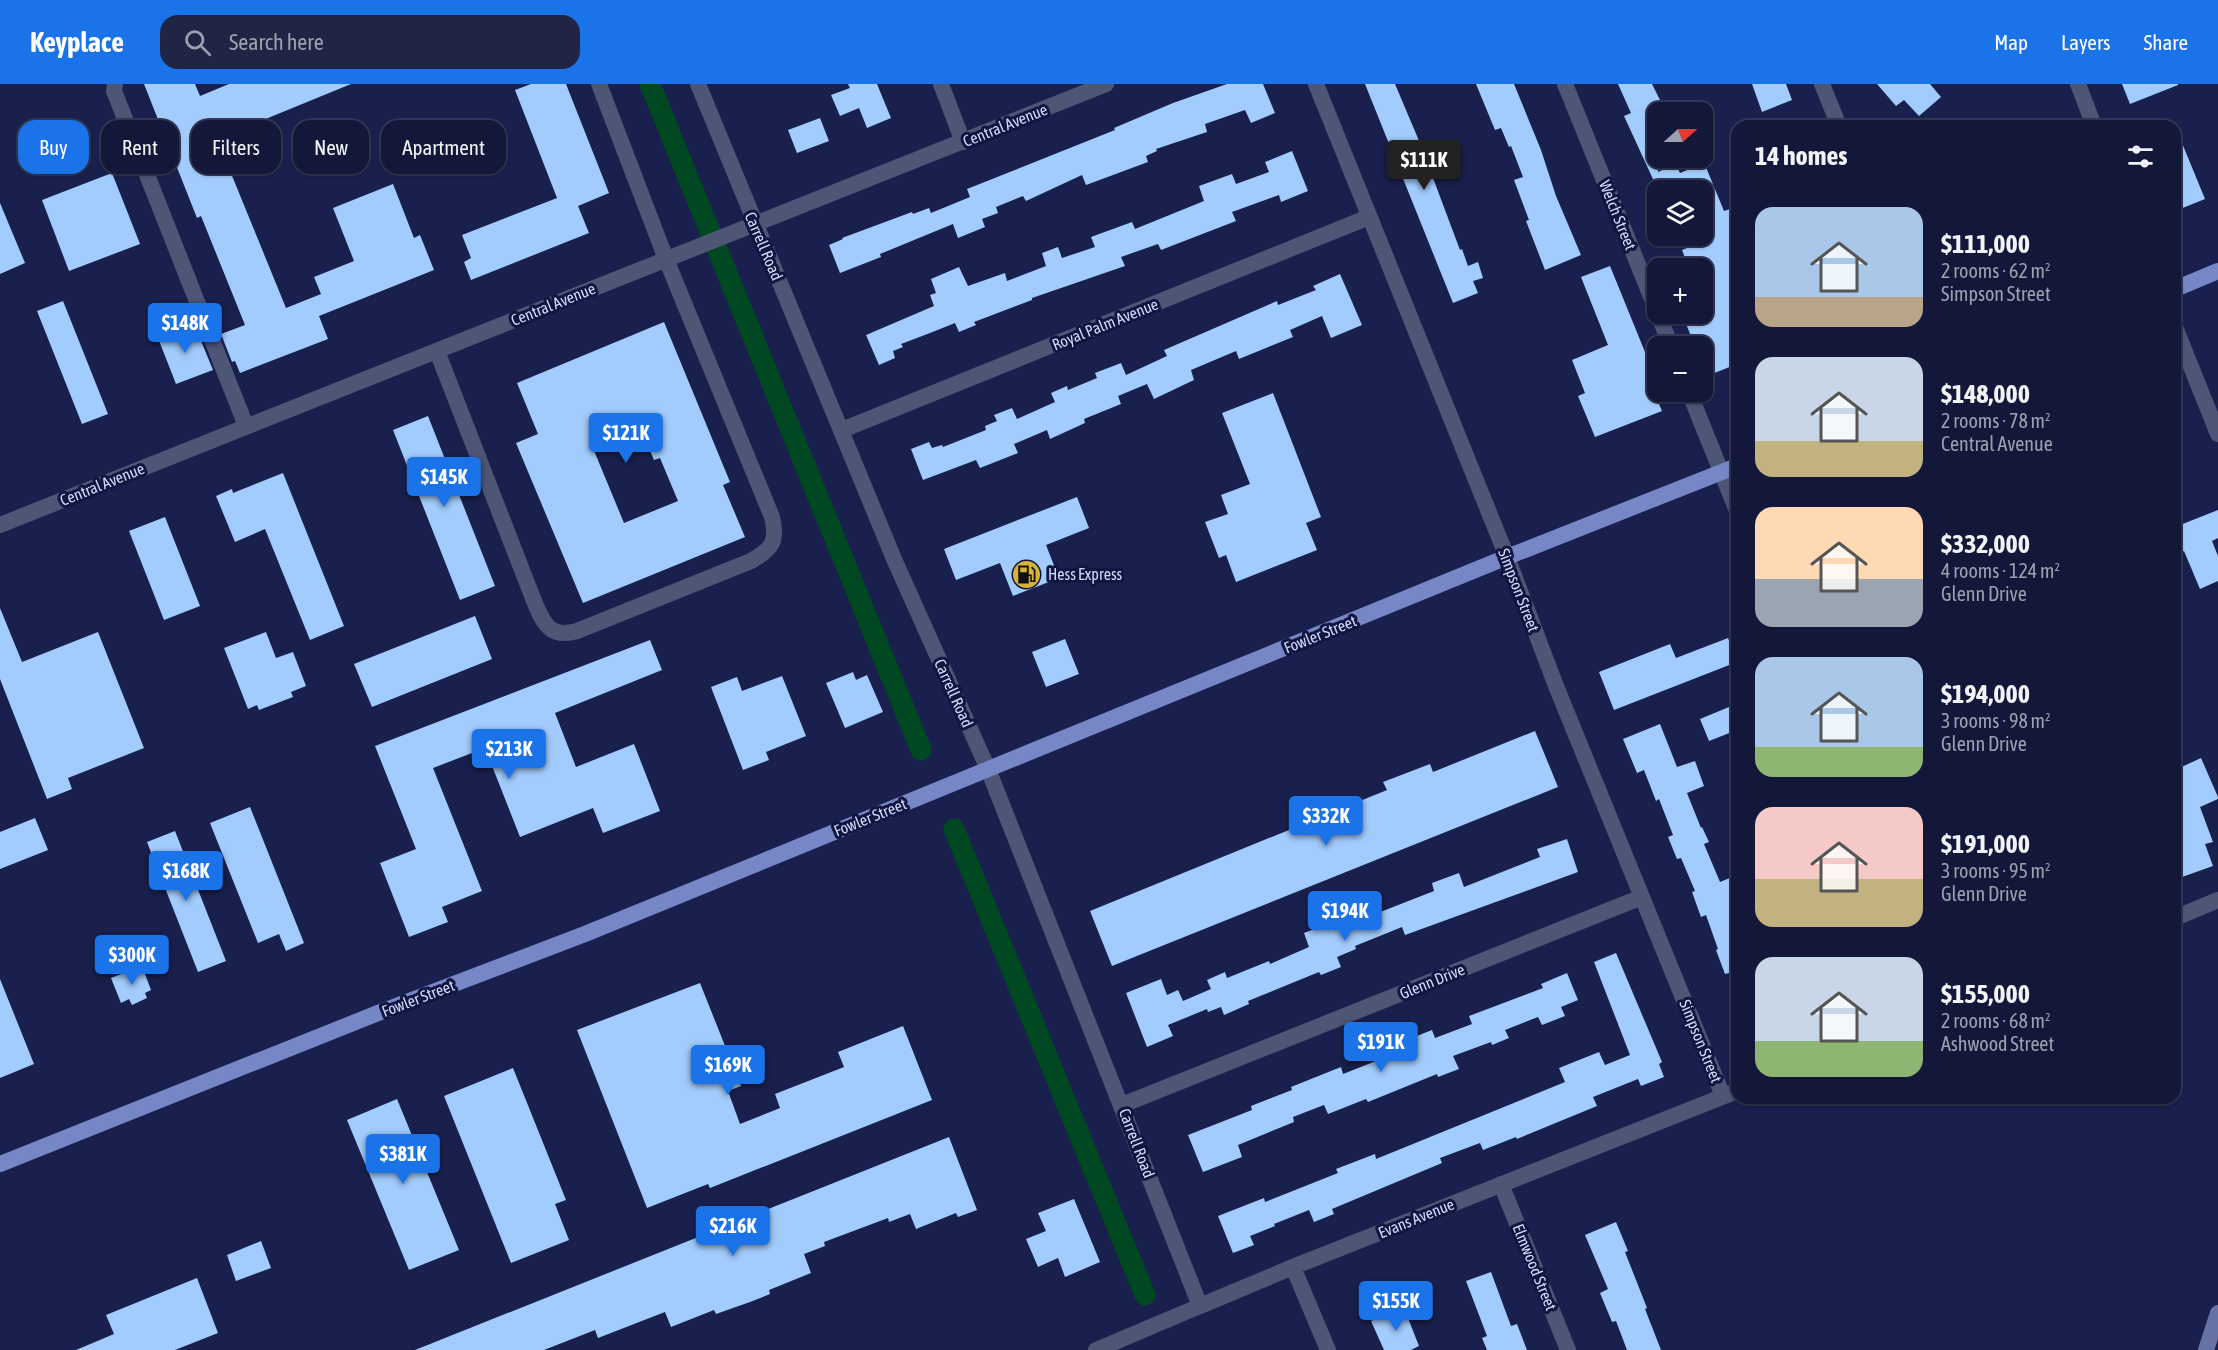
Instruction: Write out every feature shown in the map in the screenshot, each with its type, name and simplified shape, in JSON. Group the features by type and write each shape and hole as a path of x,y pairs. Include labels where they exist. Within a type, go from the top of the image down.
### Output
{"main road":[{"path":"2181,287 2218,272"},
{"name":"Fowler Street","path":"0,1164 378,1013 585,934 1507,557 1729,469"},
{"path":"2206,1350 2218,1313"}],"street":[{"path":"114,84 114,91 246,426"},
{"path":"437,351 534,601 546,625 554,632 567,634 577,631 740,566 759,557 771,547 774,540 774,525 666,259 599,84"},
{"name":"Carrell Road","path":"698,84 894,559 987,769 1200,1306"},
{"path":"941,84 963,142"},
{"name":"Central Avenue","path":"0,525 1106,84"},
{"name":"Simpson Street","path":"1316,84 1642,897 1730,1094"},
{"name":"Welch Street","path":"1565,84 1667,336"},
{"path":"1822,84 1837,120"},
{"path":"2078,84 2092,120"},
{"name":"Royal Palm Avenue","path":"842,430 1369,217"},
{"path":"2181,342 2218,434"},
{"path":"1694,402 1729,469"},
{"name":"Glenn Drive","path":"1122,1105 1642,897"},
{"path":"2181,915 2218,900"},
{"name":"Evans Avenue","path":"1096,1350 1293,1267 1730,1094"},
{"name":"Elmwood Street","path":"1501,1184 1568,1350"},
{"path":"1293,1267 1328,1350"}],"building":[{"path":"144,84 195,84 200,96 229,84 351,84 263,120 191,120 191,174 231,174 286,308 321,294 314,277 354,261 333,208 393,184 414,238 420,235 434,270 319,316 328,339 240,373 235,361 232,362 221,334 245,325 201,216 197,218 179,172 179,120 158,120"},
{"path":"531,84 566,84 609,193 578,206 589,233 471,280 464,262 471,258 462,235 557,198 515,90"},
{"path":"848,84 877,84 891,118 867,128 859,108 840,116 831,95 850,88"},
{"path":"1227,84 1263,84 1275,113 1251,123 1245,110 1205,124 1207,132 1156,149 1157,151 1146,156 1148,162 1086,185 1082,175 1026,201 1023,196 996,207 998,213 982,219 985,227 958,238 953,224 840,273 829,245 842,238 912,212 913,214 929,208 931,213 970,197 967,189 1115,130 1114,128 1173,103"},
{"path":"1365,84 1395,84 1425,155 1436,151 1445,174 1433,178 1468,266 1478,262 1483,278 1473,281 1478,293 1453,303"},
{"path":"1476,84 1514,84 1581,255 1545,270 1526,221 1529,220 1514,180 1523,177 1501,128 1495,130"},
{"path":"1618,84 1652,84 1661,102 1647,102 1647,166 1624,116 1631,113"},
{"path":"1752,84 1786,84 1792,100 1762,112"},
{"path":"1877,84 1930,84 1941,97 1919,116 1904,100 1896,106"},
{"path":"2122,84 2178,84 2178,85 2130,104"},
{"path":"820,118 829,141 797,153 788,130"},
{"path":"2181,141 2205,199 2181,209"},
{"path":"1292,151 1308,191 1281,202 1279,195 1232,212 1236,221 1161,250 1158,244 1121,257 1125,266 1032,298 1032,300 974,322 976,325 959,332 955,323 901,344 903,347 893,351 895,358 879,365 866,335 934,306 930,295 936,293 931,279 959,267 968,286 1005,273 1007,281 1046,266 1042,253 1058,247 1062,258 1095,247 1091,237 1132,222 1135,229 1204,201 1199,186 1232,174 1236,184 1269,172 1265,162"},
{"path":"1648,168 1658,168 1658,172 1667,168 1678,168 1680,173 1692,168 1706,168 1711,180 1653,180"},
{"path":"112,174 140,244 69,271 42,200"},
{"path":"1713,184 1724,211 1731,209 1731,366 1713,374 1713,336 1691,336 1686,324 1713,324 1713,258 1685,258 1682,250 1692,246 1713,246"},
{"path":"0,203 25,263 0,274"},
{"path":"1610,266 1647,357 1647,402 1665,402 1659,404 1662,411 1595,437 1578,396 1585,393 1572,360 1608,345 1581,277"},
{"path":"1340,274 1362,325 1331,338 1322,316 1290,330 1293,337 1239,359 1236,351 1191,370 1194,380 1154,399 1147,384 1118,396 1121,404 1084,419 1085,423 1050,439 1047,430 1014,444 1018,453 980,468 976,460 923,480 911,449 929,442 932,448 942,445 943,447 986,430 985,426 997,421 994,415 1012,408 1017,419 1055,402 1051,393 1067,386 1068,390 1097,378 1095,373 1121,363 1126,375 1167,356 1164,350 1277,301 1278,305 1316,290 1313,286"},
{"path":"63,301 108,414 82,424 37,311"},
{"path":"664,322 730,482 723,485 745,537 583,603 516,443 538,434 517,383","holes":["637,421 654,460 660,458 678,501 624,523 590,441"]},
{"path":"194,324 213,370 176,384 158,338"},
{"path":"1273,393 1321,517 1306,523 1317,550 1236,582 1226,555 1219,558 1205,522 1228,514 1221,495 1250,484 1222,413"},
{"path":"428,416 495,586 460,600 393,430"},
{"path":"283,473 344,626 310,640 265,529 235,542 216,496 232,489 233,493"},
{"path":"1077,497 1089,528 1046,545 1059,578 1013,596 1000,563 956,580 944,549"},
{"path":"2218,510 2218,538 2212,541 2218,556 2218,581 2200,589 2184,551 2181,552 2181,525"},
{"path":"165,517 200,606 164,620 129,531"},
{"path":"0,608 22,662 98,632 144,748 68,778 72,789 47,799 0,679"},
{"path":"475,616 492,659 372,707 354,664"},
{"path":"266,632 276,658 293,652 306,686 291,692 293,697 259,710 257,705 248,709 224,648"},
{"path":"1728,638 1731,646 1731,664 1614,710 1599,672 1670,644 1676,658"},
{"path":"1065,639 1079,674 1046,687 1032,652"},
{"path":"650,640 662,670 555,713 576,767 634,744 660,811 603,833 593,808 520,837 485,748 433,768 482,891 442,907 448,922 409,937 380,863 416,849 375,746"},
{"path":"853,672 856,680 867,675 883,712 845,728 826,683"},
{"path":"782,676 806,736 766,752 769,760 743,770 711,687 737,677 742,691"},
{"path":"1729,707 1731,732 1709,741 1700,719"},
{"path":"1660,724 1677,767 1695,761 1704,786 1687,793 1709,842 1704,844 1720,882 1731,877 1731,972 1725,974 1706,915 1701,917 1692,892 1695,891 1681,858 1677,859 1668,837 1673,835 1659,799 1656,801 1644,770 1637,773 1623,739"},
{"path":"1535,731 1558,787 1112,966 1090,911 1387,790 1383,782 1430,764 1433,772"},
{"path":"2201,758 2218,797 2200,807 2213,842 2205,844 2213,866 2182,877 2181,874 2181,767"},
{"path":"250,807 304,943 286,951 279,934 258,943 210,823"},
{"path":"35,818 48,850 0,869 0,832"},
{"path":"175,831 226,961 198,972 147,842"},
{"path":"1567,839 1578,872 1405,935 1402,927 1355,946 1356,949 1337,957 1341,967 1321,975 1319,972 1248,1001 1249,1004 1224,1015 1221,1007 1208,1012 1207,1009 1168,1025 1173,1036 1147,1047 1126,993 1161,979 1167,995 1178,990 1183,1001 1211,989 1207,980 1225,972 1227,978 1269,961 1270,964 1309,947 1304,933 1339,919 1342,927 1434,891 1432,883 1459,873 1464,887 1540,857 1537,849"},
{"path":"1616,953 1662,1062 1659,1064 1664,1077 1641,1086 1638,1079 1593,1097 1597,1106 1517,1139 1516,1137 1483,1150 1480,1143 1440,1158 1442,1163 1332,1209 1334,1214 1314,1222 1309,1210 1274,1224 1275,1226 1250,1236 1254,1245 1233,1253 1218,1216 1264,1198 1265,1202 1338,1173 1336,1169 1375,1154 1376,1159 1565,1082 1559,1068 1599,1052 1605,1065 1630,1055 1594,962"},
{"path":"142,966 151,990 145,993 147,998 132,1005 129,999 121,1003 111,978"},
{"path":"1567,973 1578,1000 1561,1007 1565,1016 1542,1025 1538,1017 1505,1030 1509,1038 1453,1056 1459,1069 1438,1077 1437,1074 1368,1102 1366,1099 1328,1114 1324,1105 1293,1117 1294,1122 1238,1145 1242,1157 1203,1172 1188,1135 1252,1110 1251,1106 1341,1067 1343,1074 1381,1059 1378,1052 1432,1030 1435,1038 1472,1024 1469,1016 1543,988 1541,984"},
{"path":"0,979 34,1064 0,1078"},
{"path":"700,983 741,1086 728,1091 740,1124 780,1108 775,1094 844,1067 838,1052 903,1026 932,1100 710,1188 708,1184 647,1208 577,1030"},
{"path":"513,1068 566,1200 555,1204 569,1240 511,1263 444,1096"},
{"path":"397,1099 459,1250 409,1270 347,1120"},
{"path":"949,1137 977,1210 958,1217 956,1213 916,1229 910,1214 889,1222 888,1218 824,1242 825,1246 804,1254 811,1273 769,1290 770,1294 750,1302 716,1314 714,1310 671,1327 665,1312 598,1338 595,1330 544,1350 415,1350"},
{"path":"1074,1199 1100,1262 1065,1277 1058,1258 1038,1267 1026,1239 1046,1231 1038,1213"},
{"path":"1616,1222 1661,1350 1627,1350 1616,1321 1612,1322 1600,1293 1608,1289 1585,1235"},
{"path":"261,1241 271,1268 236,1281 227,1255"},
{"path":"1491,1272 1511,1326 1517,1324 1527,1350 1487,1350 1482,1338 1487,1336 1466,1281"},
{"path":"197,1278 218,1333 175,1350 76,1350 114,1334 106,1315"},
{"path":"1404,1308 1419,1346 1411,1350 1384,1350 1371,1321"}],"waterway":[{"path":"650,84 921,750"},
{"path":"954,829 1145,1295"}],"place":[{"name":"Hess Express","path":"1027,574"}]}
